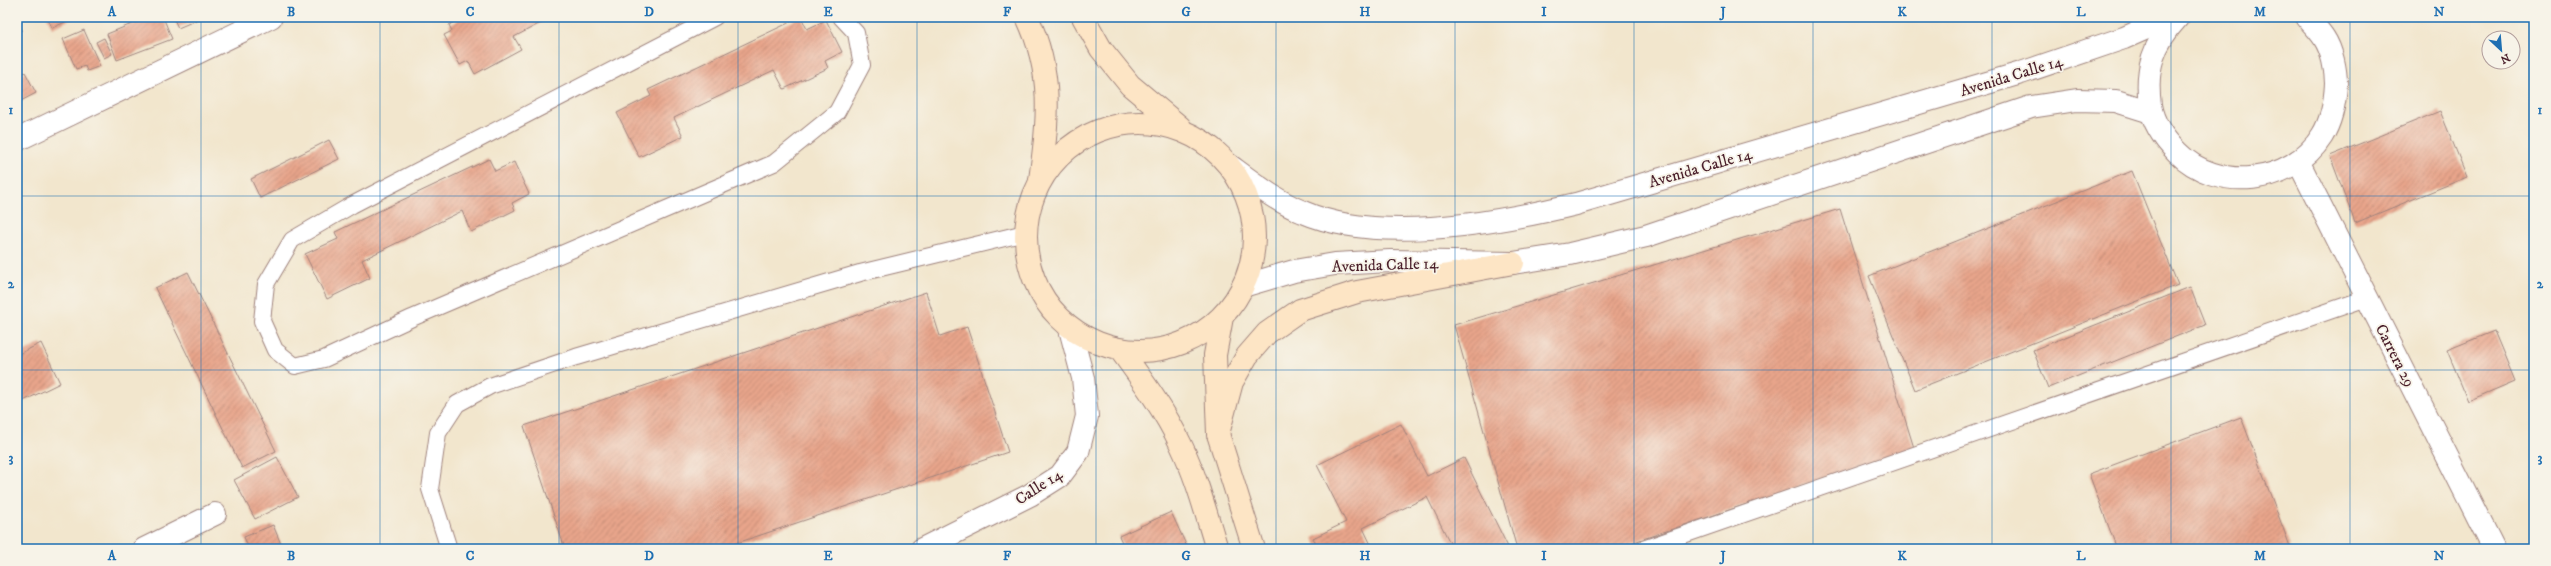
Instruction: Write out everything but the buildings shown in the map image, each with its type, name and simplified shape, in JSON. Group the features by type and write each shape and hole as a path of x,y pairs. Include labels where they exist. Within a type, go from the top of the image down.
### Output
{"main road":[{"path":"1027,17 1044,67 1049,98 1040,180 1030,205 1025,233 1027,260 1036,286 1050,310 1070,329 1094,343 1121,350 1149,351 1176,346 1201,334 1222,317 1243,286 1252,262 1254,236 1252,210 1243,186 1229,165 1209,146 1185,132 1130,85 1101,49 1083,17"},
{"path":"1040,180 1057,158 1079,141 1104,129 1131,123 1158,124 1185,132"},
{"path":"1218,434 1232,382 1247,356 1268,333 1300,310 1357,292 1513,263"},
{"path":"1222,317 1215,355 1218,434 1254,549"},
{"path":"1121,350 1149,389 1182,446 1193,473 1217,549"}],"street":[{"path":"17,140 270,17"},
{"name":"Avenida Calle 14","path":"1229,165 1266,192 1303,212 1346,226 1399,228 1473,225 1576,204 2013,75 2124,38 2172,17"},
{"path":"2178,17 2164,33 2152,58 2148,85 2151,112 2164,139 2185,160 2211,174 2241,179 2271,175 2298,161 2321,136 2335,105 2336,71 2325,39 2307,17"},
{"name":"Avenida Calle 14","path":"1243,286 1294,271 1335,264 1390,261 1513,263 1570,254 1646,236 2031,107 2077,100 2116,101 2151,112"},
{"name":"Carrera 29","path":"2298,161 2494,549"},
{"name":"Calle 14","path":"922,549 1036,491 1060,476 1078,452 1087,416 1083,378 1070,329"},
{"path":"144,549 215,514"}],"lane":[{"path":"715,17 352,205 292,240 266,284 262,321 275,350 295,366 324,359 412,318 774,163 837,112 862,65 856,34 841,17"},
{"path":"450,549 430,489 438,433 457,404 463,400 490,386 584,355 860,273 1025,233"},
{"path":"1643,549 2367,298"}]}
